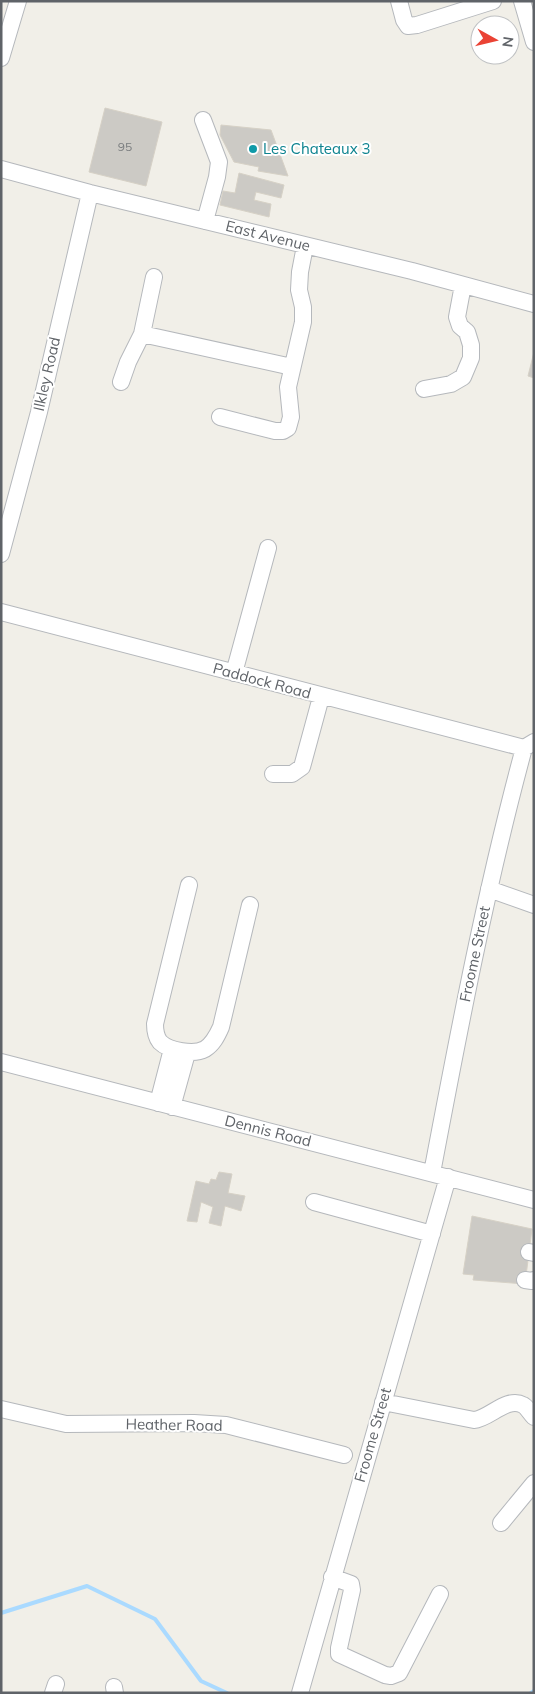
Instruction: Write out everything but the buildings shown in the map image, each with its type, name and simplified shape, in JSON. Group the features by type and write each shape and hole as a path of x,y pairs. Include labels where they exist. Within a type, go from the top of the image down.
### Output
{"street":[{"path":"1,58 18,1"},
{"path":"398,1 408,26 417,25 493,1"},
{"path":"522,1 534,42"},
{"path":"203,120 219,162 217,177 205,220"},
{"name":"East Avenue","path":"1,169 90,194 205,220 534,304"},
{"name":"Ilkley Road","path":"1,554 38,412 90,194"},
{"path":"220,417 275,431 283,431 288,428 291,417 288,387 303,322 303,307 299,290 305,246"},
{"path":"121,382 128,362 142,334 154,277"},
{"path":"424,389 451,384 464,377 471,358 471,345 467,332 460,326 457,317 463,285"},
{"path":"142,334 292,368"},
{"path":"234,673 268,548"},
{"name":"Paddock Road","path":"1,612 321,697 529,745"},
{"path":"273,774 292,774 302,767 321,697"},
{"name":"Froome Street","path":"300,1693 432,1234 462,1014 489,889 529,745"},
{"path":"189,885 155,1024 155,1034 161,1043 179,1051 204,1049 215,1040 220,1028 250,905"},
{"path":"489,889 534,905"},
{"path":"165,1105 179,1051"},
{"name":"Dennis Road","path":"1,1062 534,1200"},
{"path":"314,1202 432,1234"},
{"path":"383,1402 474,1420 484,1418 514,1403 524,1406 534,1417"},
{"name":"Heather Road","path":"1,1409 66,1424 194,1423 226,1425 344,1455"},
{"path":"501,1523 534,1483"},
{"path":"332,1578 351,1584 352,1590 339,1654 385,1676 399,1673 440,1594"}],"waterway":[{"path":"1,1613 87,1586 155,1619 201,1681 227,1693"}],"place":[{"name":"Les Chateaux 3","path":"253,149"}]}
